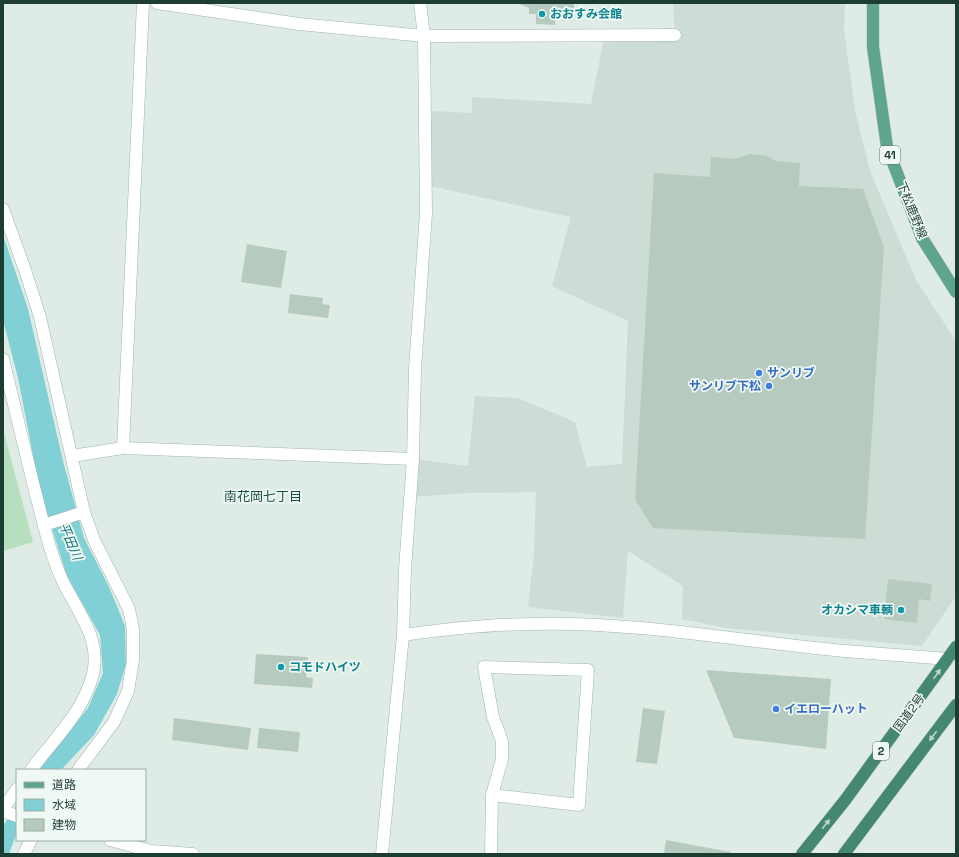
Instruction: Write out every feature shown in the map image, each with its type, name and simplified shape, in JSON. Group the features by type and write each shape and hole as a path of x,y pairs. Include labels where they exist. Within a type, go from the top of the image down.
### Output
{"highway":[{"name":"国道2号","path":"802,854 846,799 956,646"},
{"path":"844,854 956,705"}],"main road":[{"name":"下松鹿野線","path":"873,3 873,47 887,147 922,238 956,292"}],"street":[{"path":"123,448 142,3"},
{"path":"157,3 299,24 424,36 676,35"},
{"path":"382,854 403,635 405,569 413,459 415,369 426,213 424,36 420,3"},
{"path":"3,209 26,270 40,317 72,456 82,513 129,609 133,629 133,660 128,691 114,722 79,769"},
{"path":"3,359 46,525 50,551 64,584 88,627 94,645 93,673 85,698 71,721 32,769"},
{"path":"72,456 123,448 413,459"},
{"path":"46,525 82,513"},
{"path":"403,635 455,628 535,624 599,625 693,633 815,648 948,659"},
{"path":"491,854 492,795 502,759 502,741 493,717 484,667 588,670 579,805 492,795"},
{"path":"8,812 16,792"},
{"path":"24,854 30,841"},
{"path":"114,841 151,851 193,854"}],"shaded area":[{"path":"673,3 845,3 844,30 855,111 870,171 916,280 956,341 956,596 922,646 726,628 682,619 683,586 628,551 623,618 528,607 534,554 536,492 469,493 411,497 415,459 468,466 475,396 518,398 575,422 587,467 622,464 628,321 552,286 571,217 430,186 432,111 472,113 472,97 591,104 604,38 675,35"}],"green space":[{"path":"3,429 33,542 3,551"}],"water":[{"name":"平田川","path":"3,235 28,309 63,461 84,538 109,587 125,626 126,664 117,694 94,735 62,769 40,769 88,708 103,673 100,635 67,576 40,491 18,378 3,320"},
{"path":"16,806 16,835 9,854 3,854 3,826"}],"building":[{"name":"おおすみ会館","path":"517,3 574,3 574,15 556,14 555,25 536,24 536,14 529,14 529,8"},
{"name":"サンリブ","path":"750,154 767,156 776,161 800,163 799,186 863,189 884,247 865,539 653,528 635,499 654,173 710,177 711,157 735,159"},
{"path":"247,244 287,251 281,288 241,282"},
{"path":"290,294 323,298 322,304 330,305 328,318 288,313"},
{"name":"オカシマ車輌","path":"888,579 932,584 930,601 919,599 917,623 884,619"},
{"name":"コモドハイツ","path":"256,654 308,657 306,677 313,678 312,688 254,684"},
{"path":"706,670 831,679 826,749 734,738"},
{"path":"643,708 665,711 657,764 636,762"},
{"path":"174,718 251,728 248,750 172,740"},
{"path":"259,728 300,732 298,752 257,748"},
{"path":"666,840 731,852 730,854 664,854"}],"place":[{"name":"おおすみ会館","path":"542,14"},
{"name":"サンリブ","path":"759,373"},
{"name":"サンリブ下松","path":"769,386"},
{"name":"オカシマ車輌","path":"901,610"},
{"name":"コモドハイツ","path":"281,667"},
{"name":"イエローハット","path":"776,709"}],"district":[{"name":"南花岡七丁目","path":"263,496"}]}
